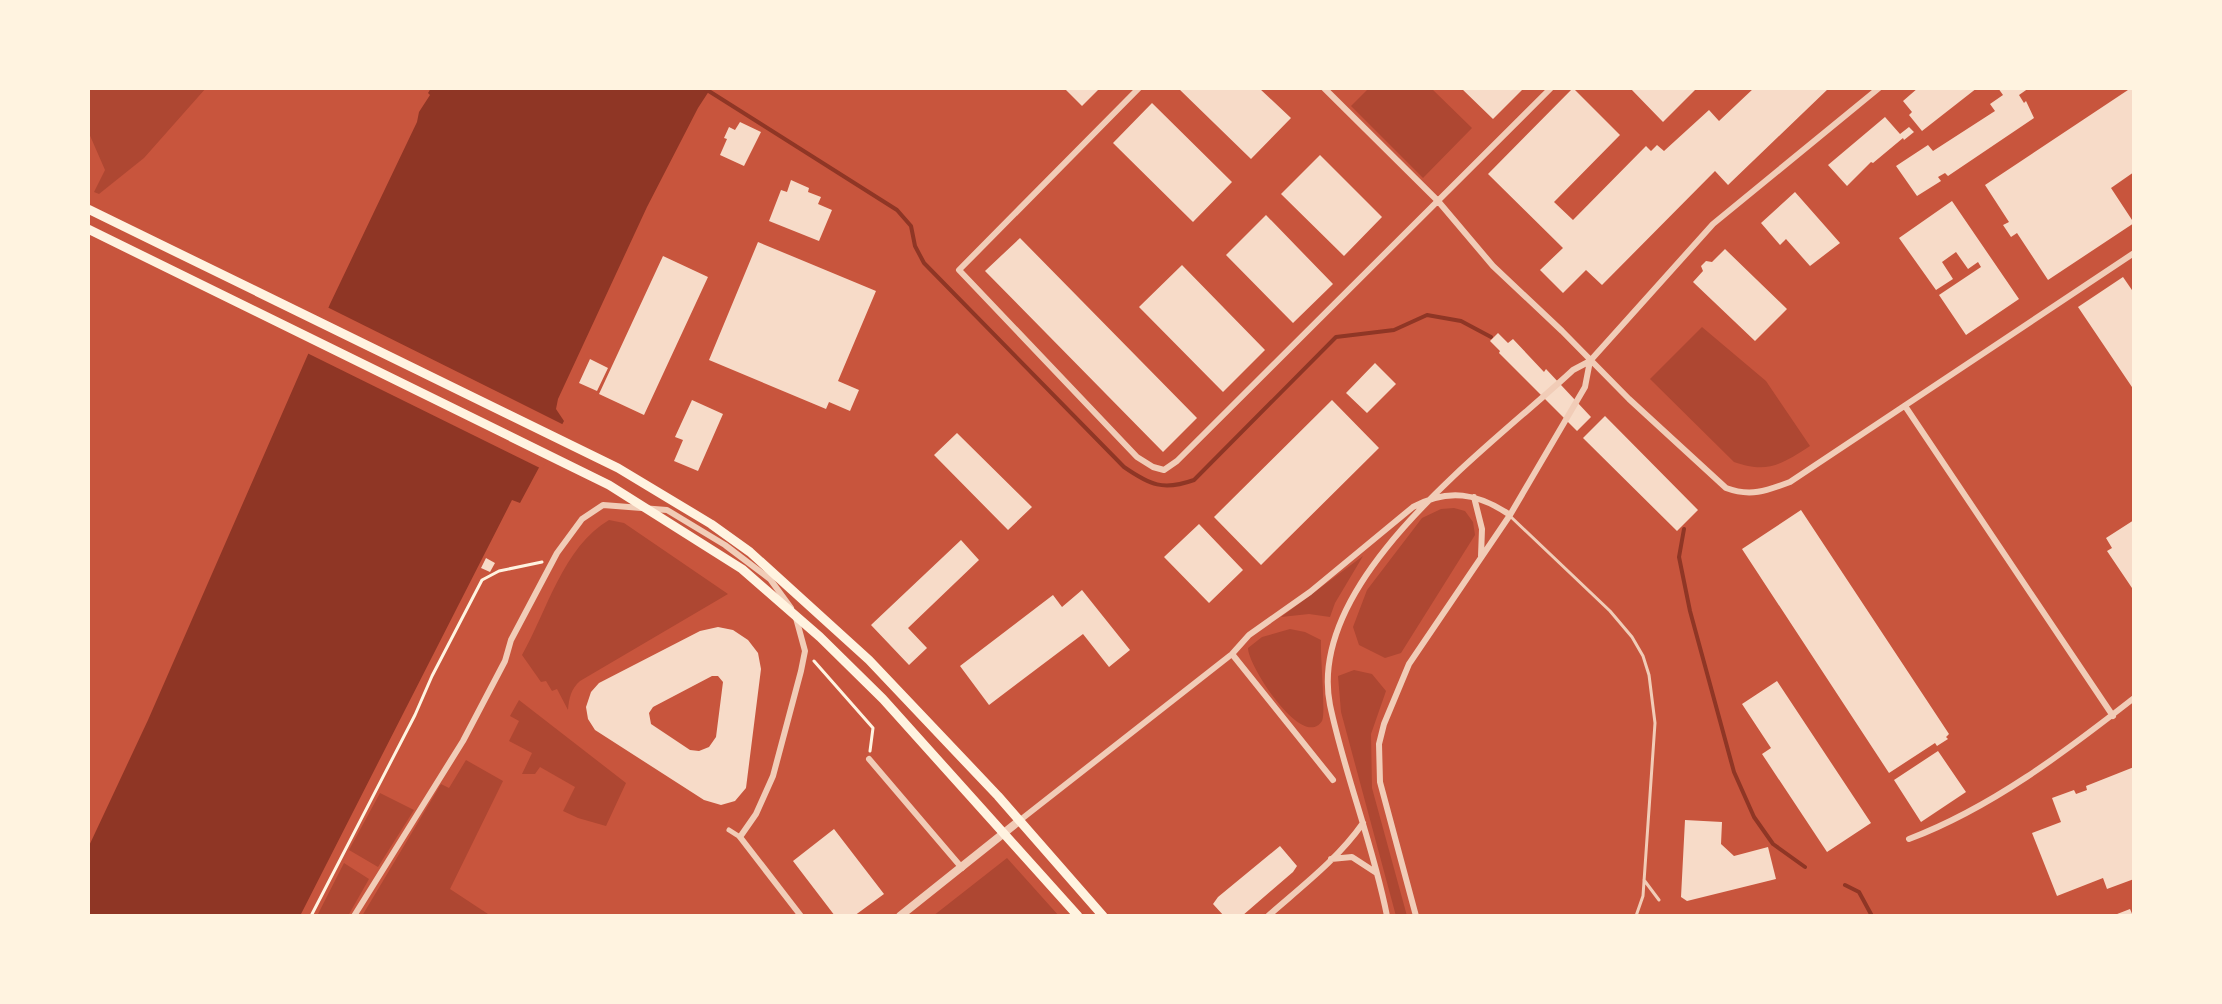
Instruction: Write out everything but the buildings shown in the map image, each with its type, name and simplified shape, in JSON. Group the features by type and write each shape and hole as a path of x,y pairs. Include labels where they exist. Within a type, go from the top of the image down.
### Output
{"main road":[{"path":"88,209 618,468 671,498 750,552 869,660 1103,916"},
{"path":"88,229 609,485 742,569 883,699 1078,916"}],"street":[{"path":"1139,88 959,270 1137,457 1164,470 1177,461 1551,88"},
{"path":"1324,88 1438,201 1493,266 1590,361 1726,488 1738,492 1765,492 1790,482 2134,253"},
{"path":"1387,916 1330,703 1329,679 1334,639 1348,605 1368,574 1432,497 1573,370 1590,361 1713,224 1879,88"},
{"path":"1416,916 1383,799 1379,744 1391,703 1409,664 1510,515 1585,387 1590,361"},
{"path":"1905,406 2113,716"},
{"path":"900,916 1413,507 1432,497 1463,495 1490,501 1510,515"},
{"path":"1474,497 1482,529 1480,559"},
{"path":"354,916 463,741 505,661 511,640 554,560 582,519 603,505 667,510 725,545 774,583 794,614 805,651 801,671 773,776 756,814 740,837"},
{"path":"1232,654 1333,780"},
{"path":"1909,839 1963,816 2113,716 2134,698"},
{"path":"869,759 962,868"},
{"path":"1268,916 1352,839 1363,823"},
{"path":"729,830 740,837 801,916"},
{"path":"1331,859 1352,857 1376,872"}],"lane":[{"path":"1510,515 1610,611 1643,656 1655,723 1643,896 1636,916"},
{"path":"1644,880 1659,900"}],"path":[{"path":"311,916 482,580 499,571 554,560"},
{"path":"805,651 873,728 869,759"}],"shaded area":[{"path":"88,88 206,88 144,158 99,194 94,192 105,170 88,131"},
{"path":"431,88 711,88 647,207 558,399 556,409 564,421 520,503 512,500 300,916 88,916 88,848 148,720 330,304"},
{"path":"1369,88 1431,88 1472,128 1423,178 1351,106"},
{"path":"1702,327 1766,381 1810,446 1791,458 1766,467 1734,462 1650,379"},
{"path":"1441,509 1465,511 1473,522 1475,535 1401,653 1385,658 1359,645 1353,627 1367,590 1422,518"},
{"path":"609,520 624,523 728,594 580,681 571,694 568,710 557,689 552,691 546,681 541,682 522,655 568,563 593,532"},
{"path":"1363,556 1330,617 1309,614 1281,617"},
{"path":"1290,629 1321,640 1323,716 1322,721 1313,727 1302,725 1290,716 1266,687 1250,658 1248,648 1262,637"},
{"path":"1354,670 1372,674 1386,691 1371,734 1372,788 1407,916 1396,916 1341,712 1338,676"},
{"path":"519,700 626,783 606,826 563,811 575,787 540,767 535,774 522,774 532,753 509,741 519,721 510,716"},
{"path":"466,760 503,781 450,889 491,916 362,916 441,784 449,788"},
{"path":"380,793 414,810 378,867 349,850"},
{"path":"1007,858 1059,916 933,916"},
{"path":"344,863 369,879 348,916 317,916"}],"pier":[{"path":"325,306 566,426 542,469 305,352"}],"waterway":[{"path":"704,88 897,210 911,226 915,246 924,263 1124,467 1157,484 1174,485 1194,480 1336,337 1394,330 1427,315 1461,321 1491,337"},
{"path":"1684,529 1679,557 1690,611 1734,772 1754,817 1773,844 1805,867"},
{"path":"1845,885 1859,892 1872,916"}]}
